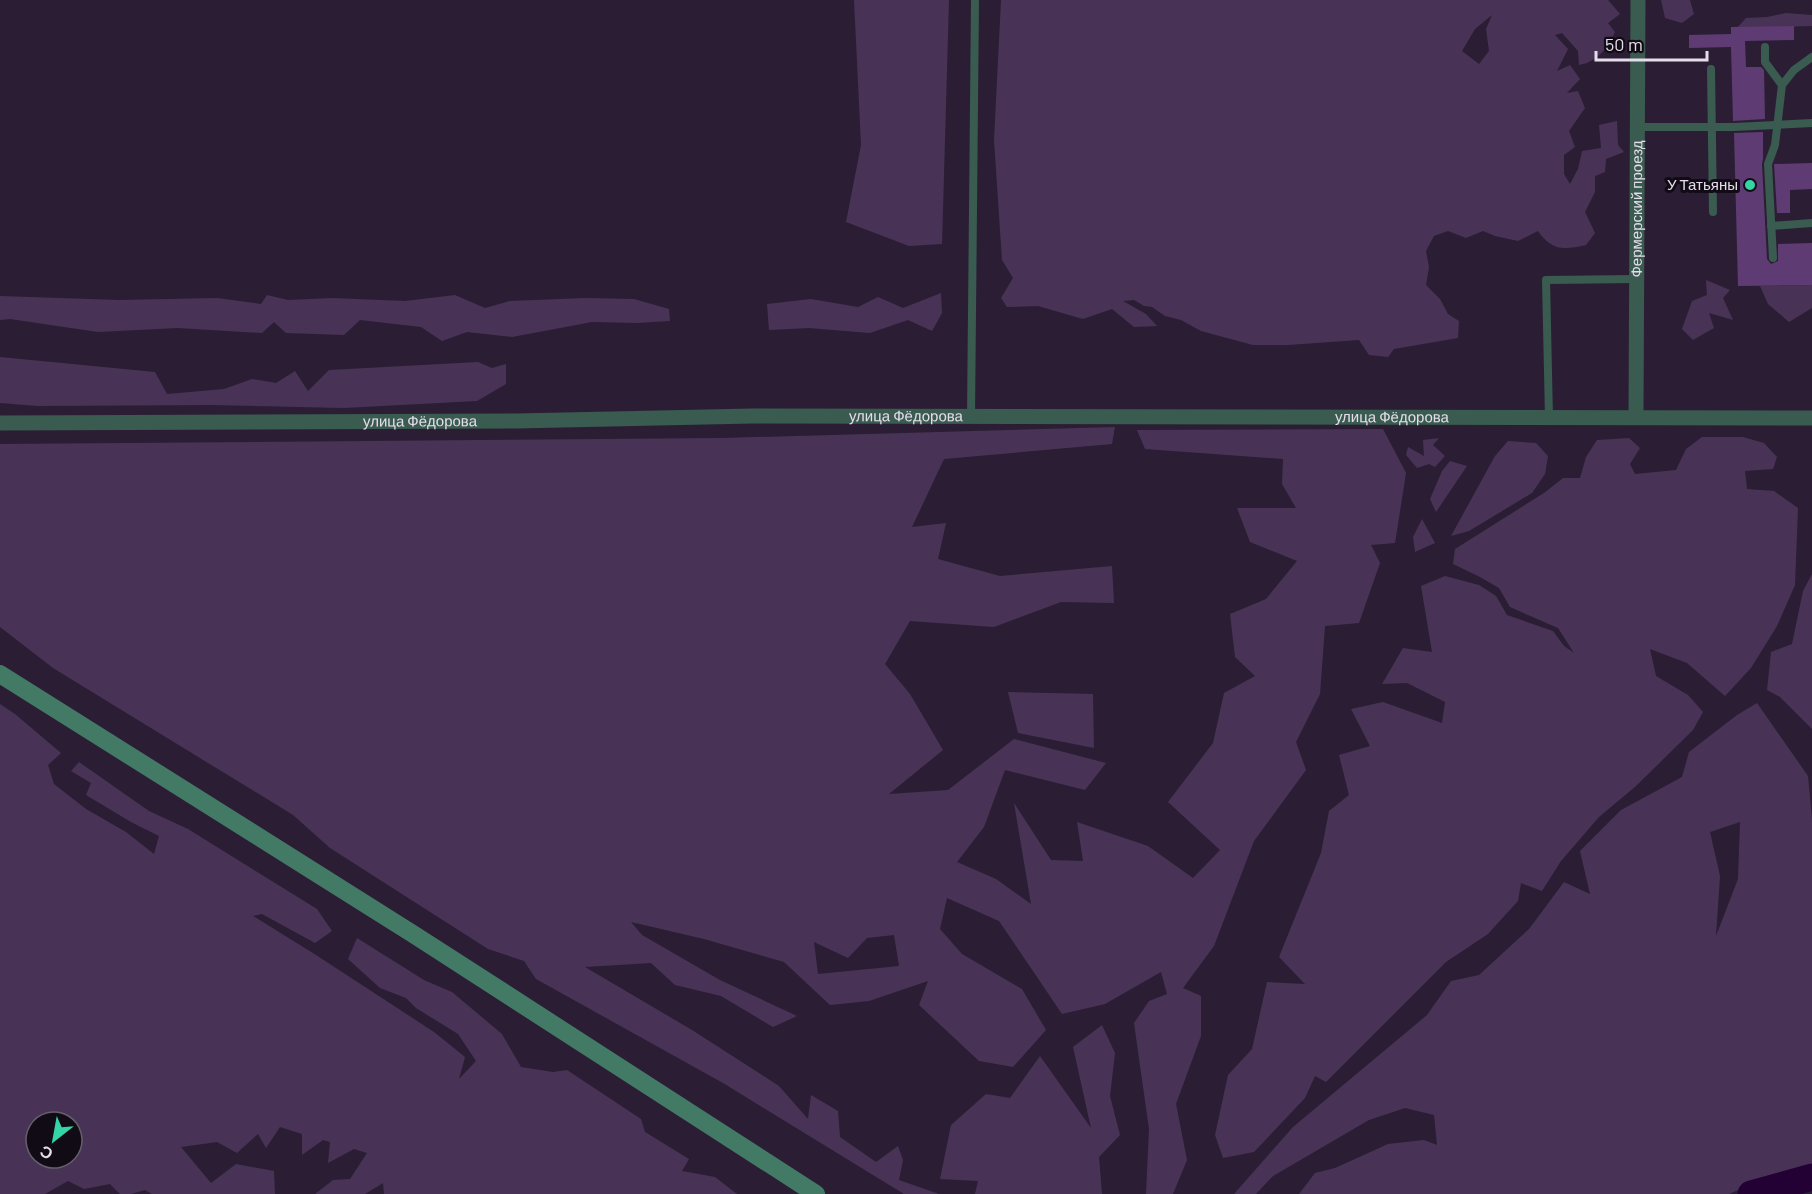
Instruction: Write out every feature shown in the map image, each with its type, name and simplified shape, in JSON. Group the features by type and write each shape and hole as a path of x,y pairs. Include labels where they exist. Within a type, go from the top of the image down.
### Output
{"main road":[{"path":"0,674 413,933 816,1194"}],"street":[{"name":"Фермерский проезд","path":"1636,417 1638,0"},
{"name":"улица Фёдорова","path":"0,423 516,421 753,416 1812,418"}],"lane":[{"path":"971,417 975,0"},
{"path":"1765,47 1765,62 1782,85"},
{"path":"1773,258 1768,164 1775,146 1782,85 1794,70 1812,57"},
{"path":"1711,69 1713,212"},
{"path":"1637,127 1812,123"},
{"path":"1771,226 1812,223"},
{"path":"1549,418 1546,280 1636,279"}],"shaded area":[{"path":"854,0 949,0 942,244 909,246 846,222 861,145"},
{"path":"1001,0 1608,0 1620,14 1608,23 1615,32 1601,53 1591,61 1579,65 1578,51 1562,33 1555,35 1568,49 1557,71 1570,65 1580,79 1567,93 1578,91 1585,108 1569,131 1575,147 1564,155 1564,174 1570,184 1578,169 1582,151 1601,148 1599,125 1617,121 1618,145 1624,152 1606,159 1605,172 1595,176 1595,192 1585,212 1595,233 1586,245 1571,248 1553,246 1538,231 1518,241 1483,231 1466,238 1448,231 1434,236 1426,251 1429,267 1426,285 1440,299 1448,314 1459,321 1458,338 1394,349 1388,357 1369,355 1359,340 1253,345 1201,331 1134,300 1123,301 1146,314 1157,326 1134,327 1112,309 1083,319 1038,306 1007,307 1001,298 1013,278 1002,260 994,140","holes":["1492,15 1486,29 1489,51 1479,64 1462,51 1475,29"]},
{"path":"1661,0 1690,0 1694,14 1682,23 1665,18"},
{"path":"1786,13 1812,15 1812,26 1737,28 1746,18"},
{"path":"1706,280 1730,290 1723,298 1733,320 1709,313 1714,328 1693,340 1682,329 1692,301 1707,295"},
{"path":"1812,285 1812,308 1789,322 1768,304 1760,286"},
{"path":"941,293 942,313 932,331 908,320 870,333 809,328 769,330 767,304 811,299 858,307 878,297 903,308"},
{"path":"267,295 288,300 332,298 405,301 455,295 485,308 510,301 634,299 669,309 670,321 592,322 512,337 467,332 442,341 421,327 360,320 344,335 286,333 274,322 262,333 178,328 98,332 10,319 0,320 0,296 119,300 217,298 261,304"},
{"path":"0,357 155,372 167,394 224,389 252,379 276,383 295,371 308,391 329,370 478,362 492,368 506,364 506,384 477,401 344,408 212,405 38,406 0,403"},
{"path":"1115,427 1112,444 944,459 912,527 946,523 938,559 1000,576 1112,566 1114,603 1061,602 994,627 910,621 885,664 910,694 943,750 889,794 948,790 1014,739 1106,763 1085,790 1005,770 984,827 957,862 996,879 1031,904 1014,803 1051,860 1083,861 1077,822 1148,846 1193,878 1220,850 1168,802 1213,743 1224,693 1255,676 1235,657 1230,614 1266,599 1297,561 1250,542 1237,508 1296,508 1282,484 1283,459 1145,449 1137,430 1383,429 1406,473 1395,543 1371,545 1380,563 1359,623 1325,626 1320,694 1296,742 1306,770 1254,841 1214,946 1183,988 1201,996 1201,1036 1176,1104 1187,1160 1173,1194 1146,1194 1149,1129 1134,1023 1149,1001 1167,994 1161,972 1105,1004 1062,1014 999,921 947,898 940,929 962,954 1022,989 1046,1030 1013,1067 979,1061 919,1005 928,981 869,1001 830,1005 784,962 704,939 631,922 642,935 720,980 797,1016 773,1027 721,996 675,985 651,963 585,967 692,1030 779,1086 808,1119 811,1095 838,1111 840,1137 876,1162 898,1146 903,1160 899,1180 939,1194 904,1194 723,1083 536,979 524,961 488,949 330,848 293,815 53,668 0,627 0,444 723,438","holes":["894,935 899,966 818,974 814,942 848,958 867,938"]},
{"path":"1702,437 1743,437 1764,443 1777,457 1773,469 1745,471 1747,489 1774,491 1798,508 1795,585 1777,626 1751,668 1725,696 1687,663 1650,649 1656,676 1688,695 1703,712 1693,730 1636,786 1599,817 1561,861 1542,891 1521,883 1518,901 1488,934 1446,962 1326,1082 1315,1076 1305,1098 1254,1152 1223,1158 1215,1135 1228,1075 1252,1049 1267,982 1305,984 1279,957 1321,853 1329,811 1349,795 1339,755 1370,746 1351,709 1383,702 1442,723 1445,702 1407,683 1382,684 1403,648 1432,652 1421,586 1445,576 1479,585 1496,596 1507,615 1553,631 1564,646 1574,653 1558,628 1510,607 1499,588 1453,564 1455,549 1544,493 1563,478 1580,478 1586,457 1597,440 1629,438 1640,448 1630,464 1635,474 1676,470 1686,449"},
{"path":"1439,438 1433,445 1445,456 1435,467 1429,464 1417,468 1406,455 1408,447 1424,456 1423,440"},
{"path":"1508,441 1536,443 1548,456 1545,474 1532,493 1469,531 1451,536 1495,456"},
{"path":"1450,461 1467,466 1436,512 1430,499 1442,471"},
{"path":"1422,519 1435,543 1415,552 1413,537"},
{"path":"1812,574 1812,729 1780,697 1767,690 1771,652 1792,644 1803,591"},
{"path":"1008,692 1093,694 1094,748 1018,733"},
{"path":"1757,703 1808,776 1812,819 1812,1166 1774,1174 1729,1194 1299,1194 1315,1173 1335,1168 1388,1144 1424,1140 1437,1145 1434,1115 1405,1108 1369,1120 1273,1176 1256,1194 1234,1194 1293,1127 1427,1015 1451,981 1479,975 1529,929 1564,882 1590,894 1580,851 1621,810 1682,777 1689,752 1737,715","holes":["1740,822 1738,879 1716,936 1720,876 1710,832"]},
{"path":"0,704 61,753 48,765 54,784 86,809 126,832 154,854 159,836 86,795 91,783 71,771 79,762 149,811 188,829 317,909 332,931 315,943 262,914 253,916 434,1032 465,1057 459,1079 476,1061 458,1034 416,1008 406,998 380,988 348,959 357,938 424,980 452,992 502,1034 521,1067 553,1072 567,1070 641,1119 645,1132 689,1159 682,1171 715,1177 737,1194 384,1194 383,1183 365,1194 315,1194 333,1180 350,1179 367,1153 354,1149 328,1163 330,1142 323,1140 302,1155 302,1134 280,1127 266,1148 258,1134 237,1153 217,1142 181,1147 211,1183 236,1164 274,1171 275,1194 152,1194 145,1190 120,1194 110,1184 84,1189 68,1181 45,1194 0,1194"},
{"path":"1102,1025 1115,1053 1110,1096 1120,1135 1099,1157 1102,1194 975,1194 978,1181 940,1179 951,1125 986,1094 1010,1098 1040,1056 1091,1128 1073,1047"}],"building":[{"path":"1794,26 1794,40 1745,41 1746,67 1761,67 1764,70 1765,119 1733,121 1731,47 1689,48 1689,35 1731,34 1731,27"},
{"path":"1763,132 1762,164 1767,259 1771,264 1778,261 1778,244 1812,243 1812,285 1738,286 1734,133"},
{"path":"1812,163 1812,189 1790,190 1790,213 1777,213 1774,164"}],"waterway":[{"path":"1751,1194 1812,1177"}],"place":[{"name":"У Татьяны","path":"1750,185"}]}
